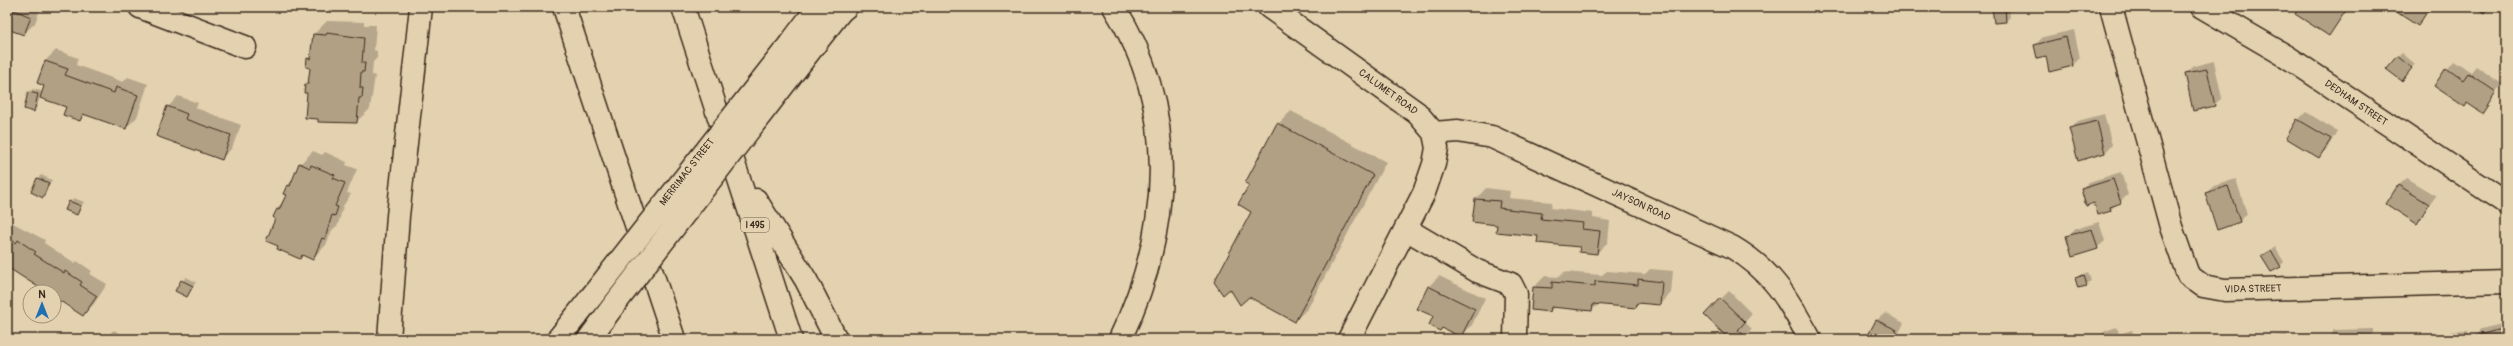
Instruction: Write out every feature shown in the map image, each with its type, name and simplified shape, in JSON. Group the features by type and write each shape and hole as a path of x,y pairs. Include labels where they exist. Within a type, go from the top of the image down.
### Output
{"main road":[{"path":"140,7 244,47"},
{"path":"388,339 398,216 421,7"},
{"path":"564,7 674,339"},
{"name":"I 495","path":"683,7 737,169 791,339"},
{"name":"MERRIMAC STREET","path":"589,339 796,52 818,7"},
{"path":"1114,7 1143,60 1155,101 1161,150 1161,191 1156,232 1146,277 1120,339"},
{"name":"CALUMET ROAD","path":"1269,7 1417,113 1434,133"},
{"name":"VIDA STREET","path":"2110,7 2175,239 2188,275 2203,286 2226,290 2506,282"},
{"name":"DEDHAM STREET","path":"2202,7 2286,56 2506,203"},
{"name":"MERRIMAC STREET","path":"558,339 592,296 796,52 844,8"},
{"name":"JAYSON ROAD","path":"1434,133 1458,131 1492,137 1732,247 1756,263 1776,282 1786,296 1810,339"},
{"path":"1348,339 1424,193 1434,164 1437,148 1434,133"},
{"path":"737,169 806,280 836,339"},
{"path":"1406,229 1477,271 1511,284 1516,294 1515,339"}],"building":[{"path":"1992,7 2005,7 2006,22 1994,23"},
{"path":"2299,7 2348,7 2329,36 2295,14"},
{"path":"2397,7 2430,7 2418,26 2395,11"},
{"path":"2475,7 2488,7 2484,13"},
{"path":"14,10 31,17 24,35 7,29 7,11 13,13"},
{"path":"327,33 364,38 362,63 365,63 364,72 361,72 360,88 363,88 362,98 359,98 357,123 318,122 318,119 305,118 307,93 304,93 305,84 308,84 310,68 306,67 307,58 310,59 313,34 326,35"},
{"path":"2066,37 2073,66 2049,72 2046,56 2037,58 2034,45"},
{"path":"2397,56 2412,68 2402,81 2386,69"},
{"path":"45,61 68,69 65,75 114,93 116,87 138,95 126,129 83,114 80,121 63,115 66,107 40,98 44,86 37,83"},
{"path":"2446,68 2463,80 2468,73 2496,92 2482,113 2467,103 2465,107 2434,86"},
{"path":"2207,69 2215,106 2193,111 2185,73"},
{"path":"28,92 38,94 34,112 24,109"},
{"path":"167,106 187,114 185,119 231,135 222,160 156,136"},
{"path":"2297,119 2331,139 2319,158 2286,138"},
{"path":"2097,121 2105,153 2078,161 2069,128"},
{"path":"1277,123 1373,175 1295,322 1249,297 1240,305 1230,289 1223,295 1214,282 1251,212 1238,204 1249,185 1245,183"},
{"path":"299,163 310,168 311,165 335,175 333,178 345,183 335,206 338,207 335,216 332,215 325,239 322,238 313,260 302,255 300,259 277,249 278,246 266,241 275,219 273,217 277,209 279,210 286,195 283,194 287,185 290,186"},
{"path":"37,178 49,183 43,198 31,192"},
{"path":"2113,179 2121,203 2110,207 2111,211 2098,215 2094,203 2086,206 2081,189"},
{"path":"2398,185 2429,204 2417,224 2386,204"},
{"path":"2228,186 2240,222 2217,230 2205,193"},
{"path":"1475,199 1500,201 1499,208 1542,213 1541,219 1583,223 1582,229 1600,231 1597,254 1579,252 1580,247 1537,243 1538,236 1496,232 1497,225 1472,222"},
{"path":"69,201 81,206 77,215 65,210"},
{"path":"2092,229 2098,249 2072,257 2066,236"},
{"path":"7,237 16,243 18,240 36,252 34,254 64,273 65,271 82,282 80,285 97,296 83,316 62,302 62,284 34,284 7,267"},
{"path":"2271,250 2281,267 2271,272 2261,256"},
{"path":"2084,275 2087,286 2078,288 2075,278"},
{"path":"1638,279 1662,282 1660,305 1637,303 1636,308 1593,304 1592,311 1551,307 1550,312 1531,310 1533,287 1552,288 1552,282 1595,286 1595,281 1638,285"},
{"path":"181,280 193,286 187,297 175,291"},
{"path":"1428,286 1475,309 1461,337 1442,328 1440,331 1429,325 1433,316 1417,309"},
{"path":"1720,298 1745,322 1738,330 1746,337 1744,339 1729,339 1704,315"},
{"path":"1876,320 1897,330 1893,339 1866,339"},
{"path":"2501,329 2504,339 2473,339 2472,337"},
{"path":"2110,334 2111,339 2097,339 2097,338"},
{"path":"2365,336 2365,339 2326,339 2326,338"}]}
